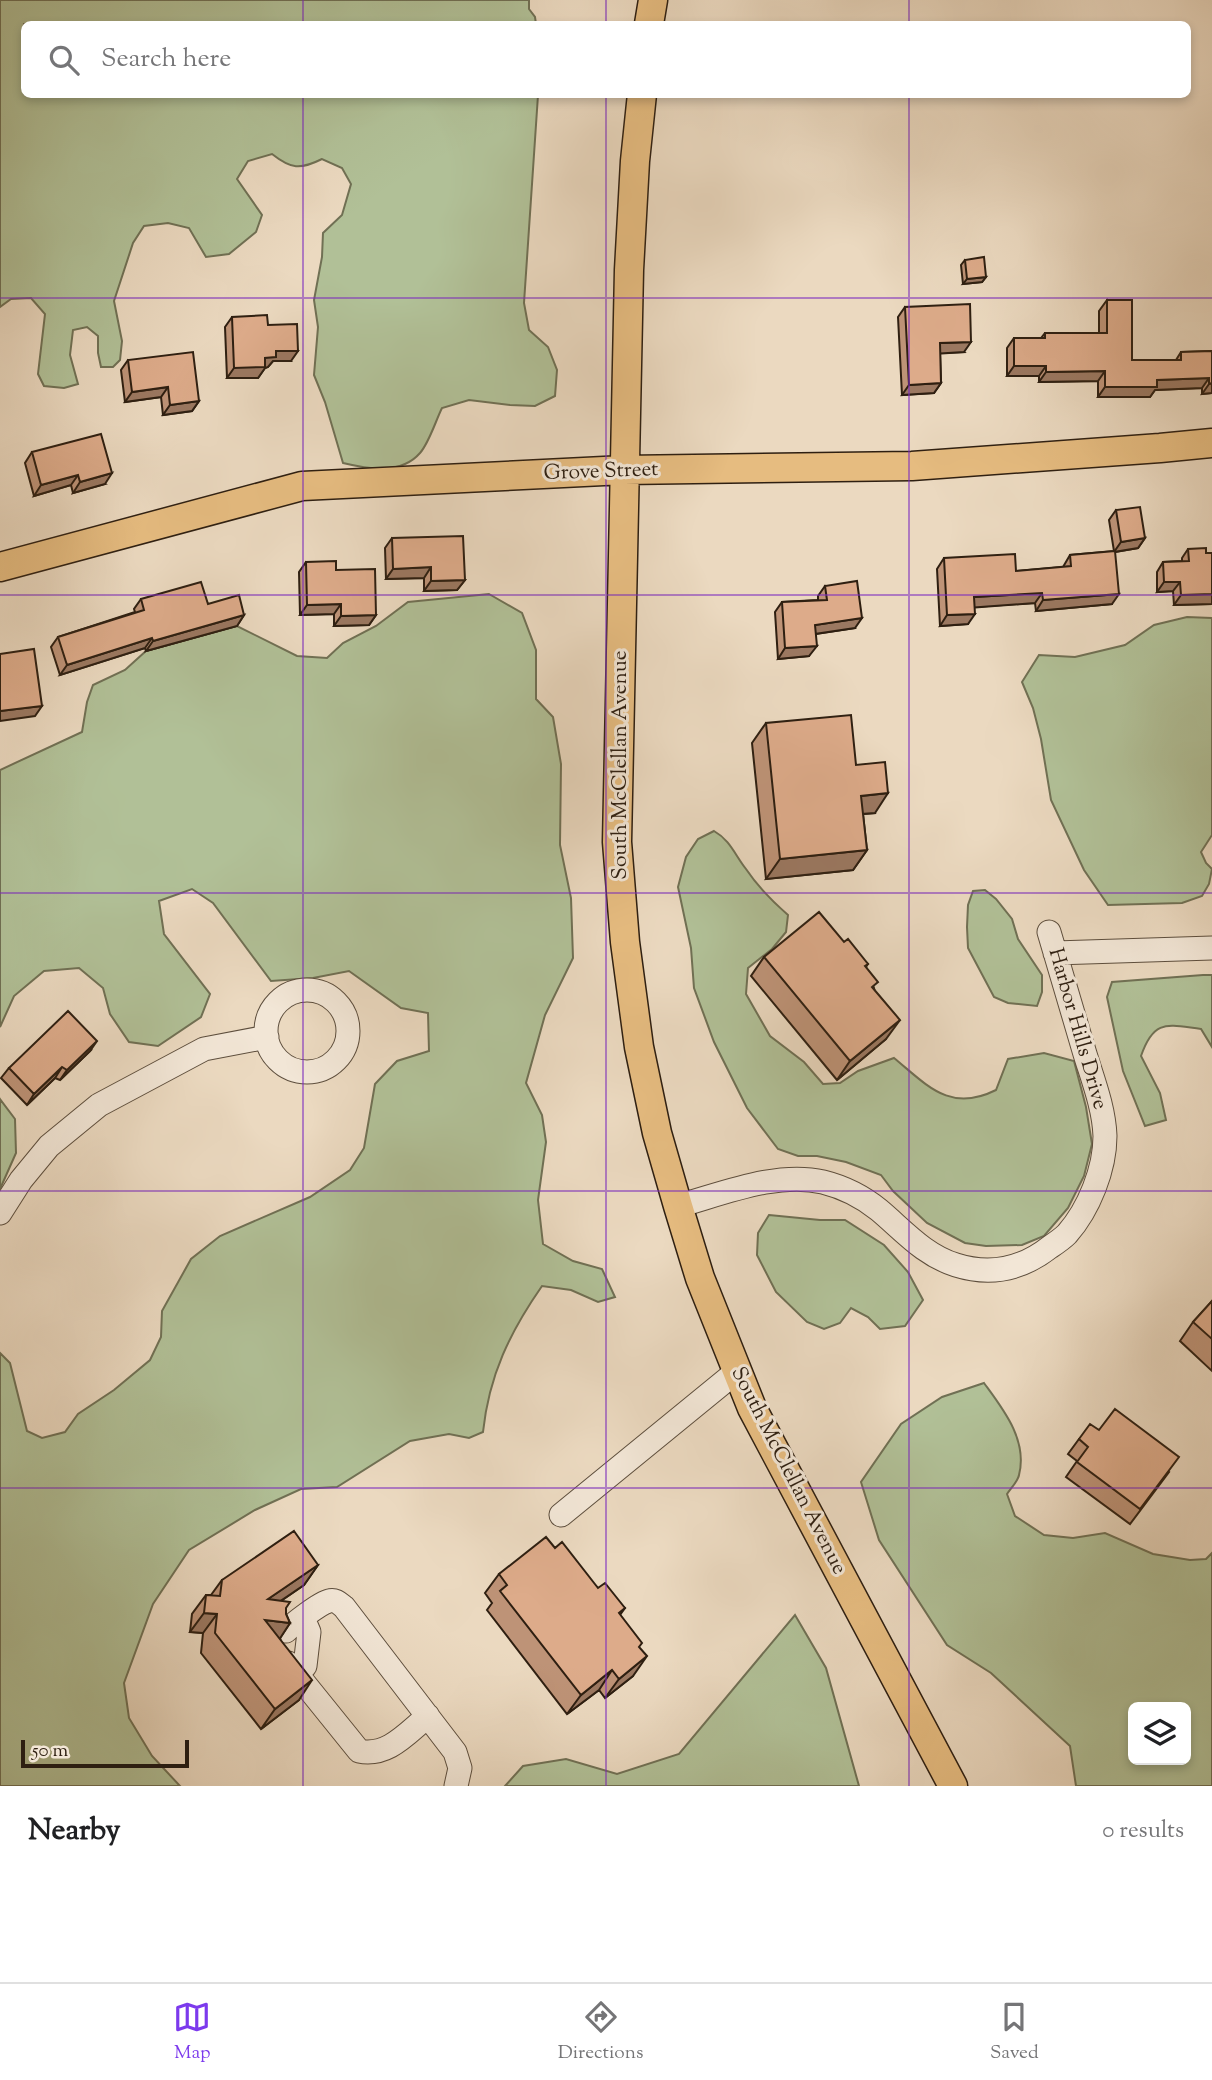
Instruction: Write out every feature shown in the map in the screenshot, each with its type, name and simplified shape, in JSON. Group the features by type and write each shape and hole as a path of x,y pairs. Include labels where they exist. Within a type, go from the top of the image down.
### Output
{"main road":[{"path":"650,21 653,0"},
{"name":"South McClellan Avenue","path":"642,98 629,270 618,854 625,942 639,1046 657,1133 678,1206 700,1278 736,1372 752,1408 953,1786"},
{"name":"Grove Street","path":"0,567 302,486 624,470 912,466 1212,443"}],"street":[{"name":"Harbor Hills Drive","path":"678,1206 768,1182 799,1178 823,1182 852,1192 878,1209 922,1249 955,1265 986,1272 1004,1270 1039,1256 1066,1234 1084,1209 1099,1174 1105,1136 1099,1101 1052,942 1212,948"},
{"path":"0,1213 21,1180 49,1146 99,1105 204,1049 267,1037"},
{"path":"561,1516 736,1372"},
{"path":"428,1716 388,1748 379,1752 359,1751 287,1661 290,1635 329,1601 337,1601 344,1607 428,1716 455,1752 460,1768 456,1786"},
{"path":"290,1635 306,1625 309,1632 305,1666 298,1674"}],"green space":[{"path":"0,0 529,0 529,9 536,21 21,21 21,98 538,98 524,303 529,330 548,347 557,370 555,396 535,406 469,400 442,408 420,453 403,465 384,468 343,463 314,375 318,327 314,300 322,257 323,233 342,215 351,184 342,168 322,159 302,166 285,163 272,154 248,161 237,179 262,215 256,232 229,254 206,257 189,228 168,223 144,226 133,243 114,301 122,341 120,360 113,367 101,367 98,336 87,327 73,330 70,355 78,384 64,388 44,386 38,374 45,314 31,298 11,299 0,307"},
{"path":"489,594 522,613 536,650 536,699 553,717 561,764 560,845 571,898 573,958 545,1015 526,1083 542,1115 546,1142 538,1200 543,1244 573,1261 602,1269 615,1297 598,1302 571,1290 542,1286 520,1320 503,1355 490,1392 483,1432 469,1438 449,1434 410,1441 337,1487 301,1489 255,1510 189,1550 153,1604 124,1683 129,1718 152,1756 180,1786 0,1786 0,1353 10,1363 27,1431 42,1438 65,1432 78,1414 114,1390 150,1360 161,1337 162,1311 191,1259 220,1236 310,1197 350,1170 364,1148 375,1084 397,1061 429,1051 428,1013 401,1008 349,971 313,978 271,981 213,903 192,889 159,901 164,934 210,994 201,1017 158,1046 129,1042 110,1014 103,988 79,968 44,971 14,996 0,1027 0,770 82,732 93,685 125,670 146,651 237,626 297,656 327,658 343,643 376,626 408,602"},
{"path":"1187,617 1212,618 1212,835 1201,852 1212,869 1209,884 1202,896 1182,903 1108,905 1084,870 1051,800 1041,739 1033,708 1022,682 1039,655 1075,657 1125,645 1154,625"},
{"path":"714,831 728,843 760,888 788,915 786,932 772,949 748,968 746,994 770,1036 804,1062 823,1084 840,1083 858,1071 894,1058 940,1093 965,1099 996,1090 1008,1059 1044,1053 1074,1061 1092,1144 1084,1176 1068,1208 1044,1236 1022,1245 986,1246 965,1243 927,1223 893,1191 881,1175 846,1162 817,1156 798,1156 778,1149 747,1108 714,1042 694,988 691,948 678,887 686,857 698,839"},
{"path":"985,890 1012,919 1018,939 1042,975 1042,992 1037,1006 1008,1003 994,997 968,948 968,905 973,891"},
{"path":"1212,975 1212,1047 1201,1029 1171,1026 1151,1035 1141,1056 1160,1093 1166,1120 1145,1126 1123,1071 1107,997 1112,982"},
{"path":"0,1099 15,1119 16,1153 0,1189"},
{"path":"769,1215 845,1220 884,1245 908,1272 923,1300 905,1326 880,1329 868,1317 851,1308 840,1323 824,1329 807,1322 776,1292 757,1255 758,1233"},
{"path":"984,1383 999,1403 1017,1437 1021,1462 1016,1482 1007,1494 1015,1516 1044,1535 1073,1538 1105,1533 1153,1554 1190,1560 1206,1559 1212,1553 1212,1786 1076,1786 1070,1746 991,1673 947,1645 879,1540 861,1482 901,1424 942,1397"},
{"path":"795,1615 826,1668 859,1786 505,1786 523,1766 566,1759 617,1774 679,1754"}],"building":[{"path":"984,257 986,277 967,279 965,260"},
{"path":"1107,300 1132,300 1132,360 1181,360 1181,352 1212,351 1212,383 1209,384 1209,378 1157,380 1157,387 1105,387 1105,371 1046,372 1046,366 1014,366 1014,338 1045,338 1045,333 1107,333"},
{"path":"970,304 971,342 940,343 941,383 909,385 905,307"},
{"path":"267,315 268,325 297,324 298,351 276,351 276,357 265,358 265,367 234,368 232,317"},
{"path":"193,352 199,401 170,405 168,387 132,392 128,360"},
{"path":"101,434 112,473 80,482 78,475 41,485 32,452"},
{"path":"1140,507 1145,538 1121,542 1116,510"},
{"path":"463,536 465,580 431,581 431,567 393,569 392,538"},
{"path":"1206,548 1206,553 1212,553 1212,594 1181,595 1180,582 1164,582 1163,562 1189,561 1188,549"},
{"path":"1115,551 1119,594 1043,600 1042,593 974,597 975,614 947,615 944,558 1015,554 1016,571 1071,566 1070,555"},
{"path":"336,561 336,570 375,569 376,615 341,616 341,604 307,605 306,562"},
{"path":"857,581 862,618 815,625 817,646 785,648 782,602 827,600 825,586"},
{"path":"201,582 208,604 239,595 244,615 153,641 152,638 67,665 58,637 144,610 141,599"},
{"path":"34,649 42,706 0,711 0,654"},
{"path":"851,715 856,765 885,762 888,793 861,796 867,850 780,859 766,723"},
{"path":"819,912 844,942 848,939 868,964 865,966 878,982 872,987 900,1020 850,1061 764,957"},
{"path":"68,1011 97,1041 67,1070 62,1067 34,1094 9,1068"},
{"path":"1212,1301 1212,1339 1193,1322"},
{"path":"1115,1409 1179,1457 1140,1509 1077,1462 1088,1447 1079,1439 1090,1424 1099,1430"},
{"path":"294,1531 318,1565 268,1599 290,1602 286,1614 290,1623 265,1620 312,1680 275,1709 215,1633 217,1614 204,1613 206,1595 220,1596 222,1580"},
{"path":"546,1537 555,1548 562,1542 598,1588 605,1583 625,1608 619,1613 642,1643 639,1647 647,1656 619,1679 612,1670 581,1695 500,1591 507,1585 499,1574"}]}
